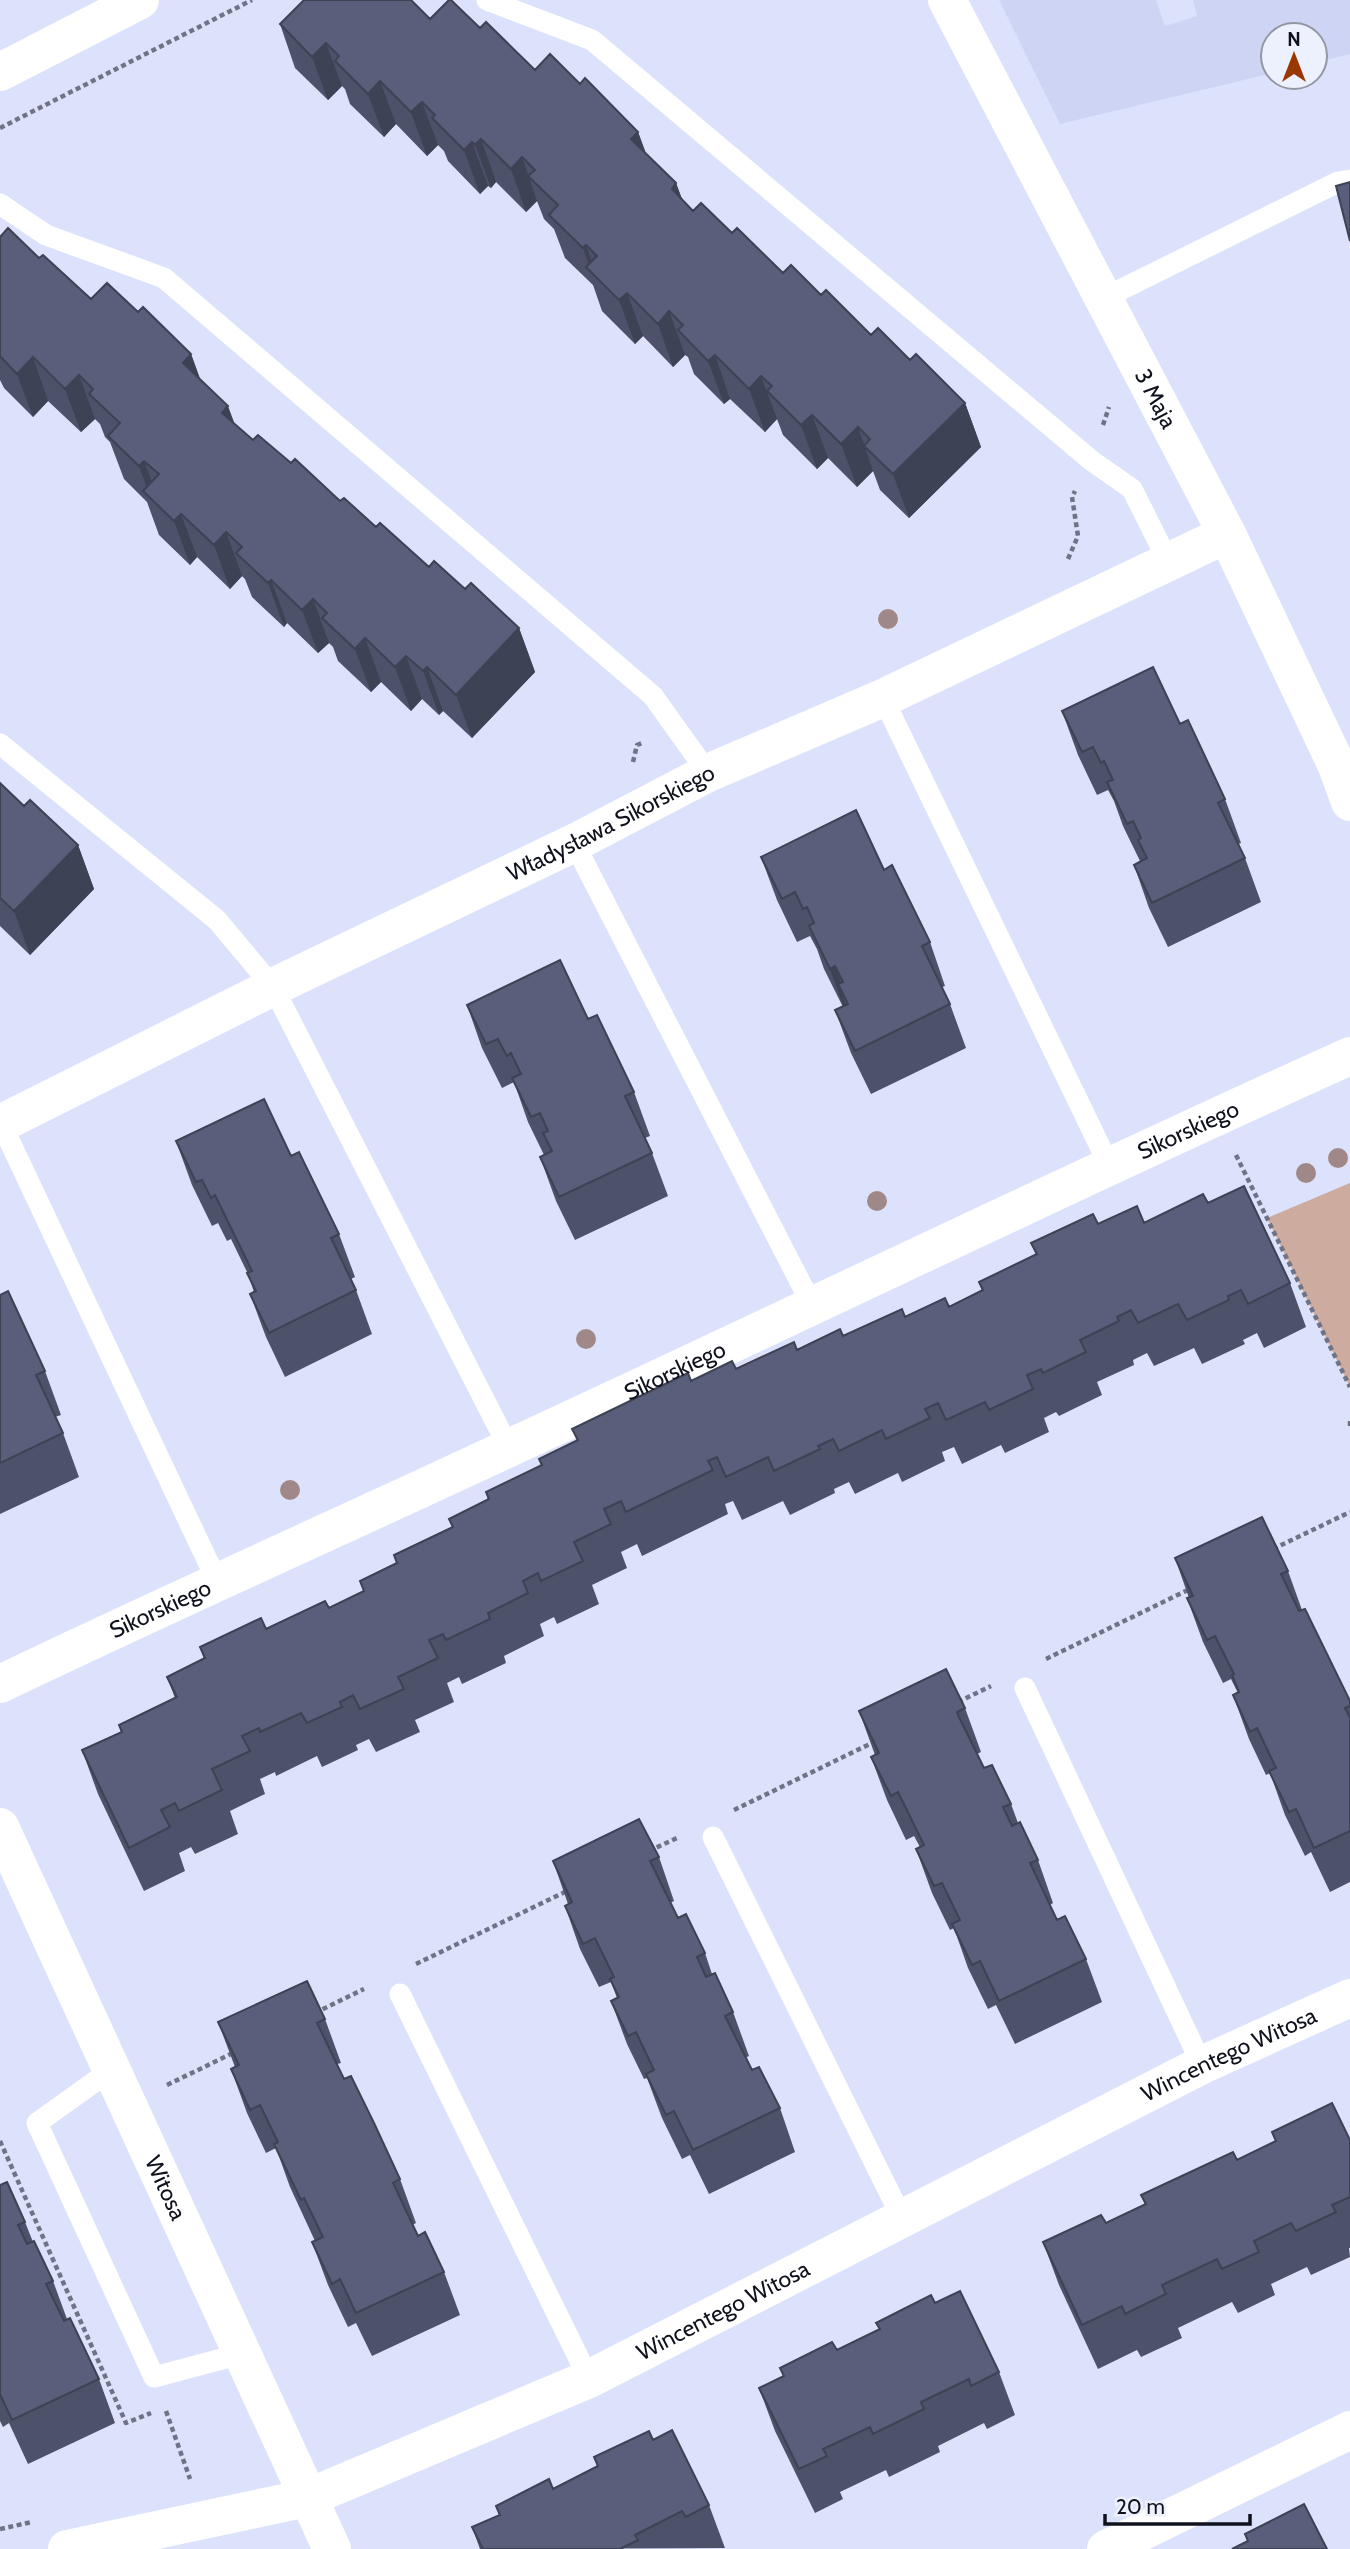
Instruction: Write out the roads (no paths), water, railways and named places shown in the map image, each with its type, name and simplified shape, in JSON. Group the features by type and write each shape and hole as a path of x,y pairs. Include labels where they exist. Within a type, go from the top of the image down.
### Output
{"street":[{"path":"0,72 140,0"},
{"name":"3 Maja","path":"947,0 1227,534 1344,765 1350,802"},
{"name":"Władysława Sikorskiego","path":"1,1124 273,987 574,843 708,773 883,698 1227,534"},
{"name":"Sikorskiego","path":"0,1684 1110,1165 1350,1056"},
{"name":"Witosa","path":"0,1827 332,2549"},
{"name":"Wincentego Witosa","path":"67,2549 307,2498 589,2379 1202,2064 1350,1998"},
{"path":"1106,2549 1350,2430"}],"lane":[{"path":"487,0 592,40 1092,461 1132,489 1168,561"},
{"path":"1102,299 1338,182 1350,180"},
{"path":"0,204 46,235 164,278 653,696 708,773"},
{"path":"883,698 1110,1165"},
{"path":"0,744 217,920 273,987 509,1448"},
{"path":"574,843 812,1305"},
{"path":"1,1124 217,1581"},
{"path":"1025,1688 1202,2064"},
{"path":"713,1837 902,2218"},
{"path":"400,1994 589,2379"},
{"path":"111,2070 37,2123 154,2377 241,2354"}]}
